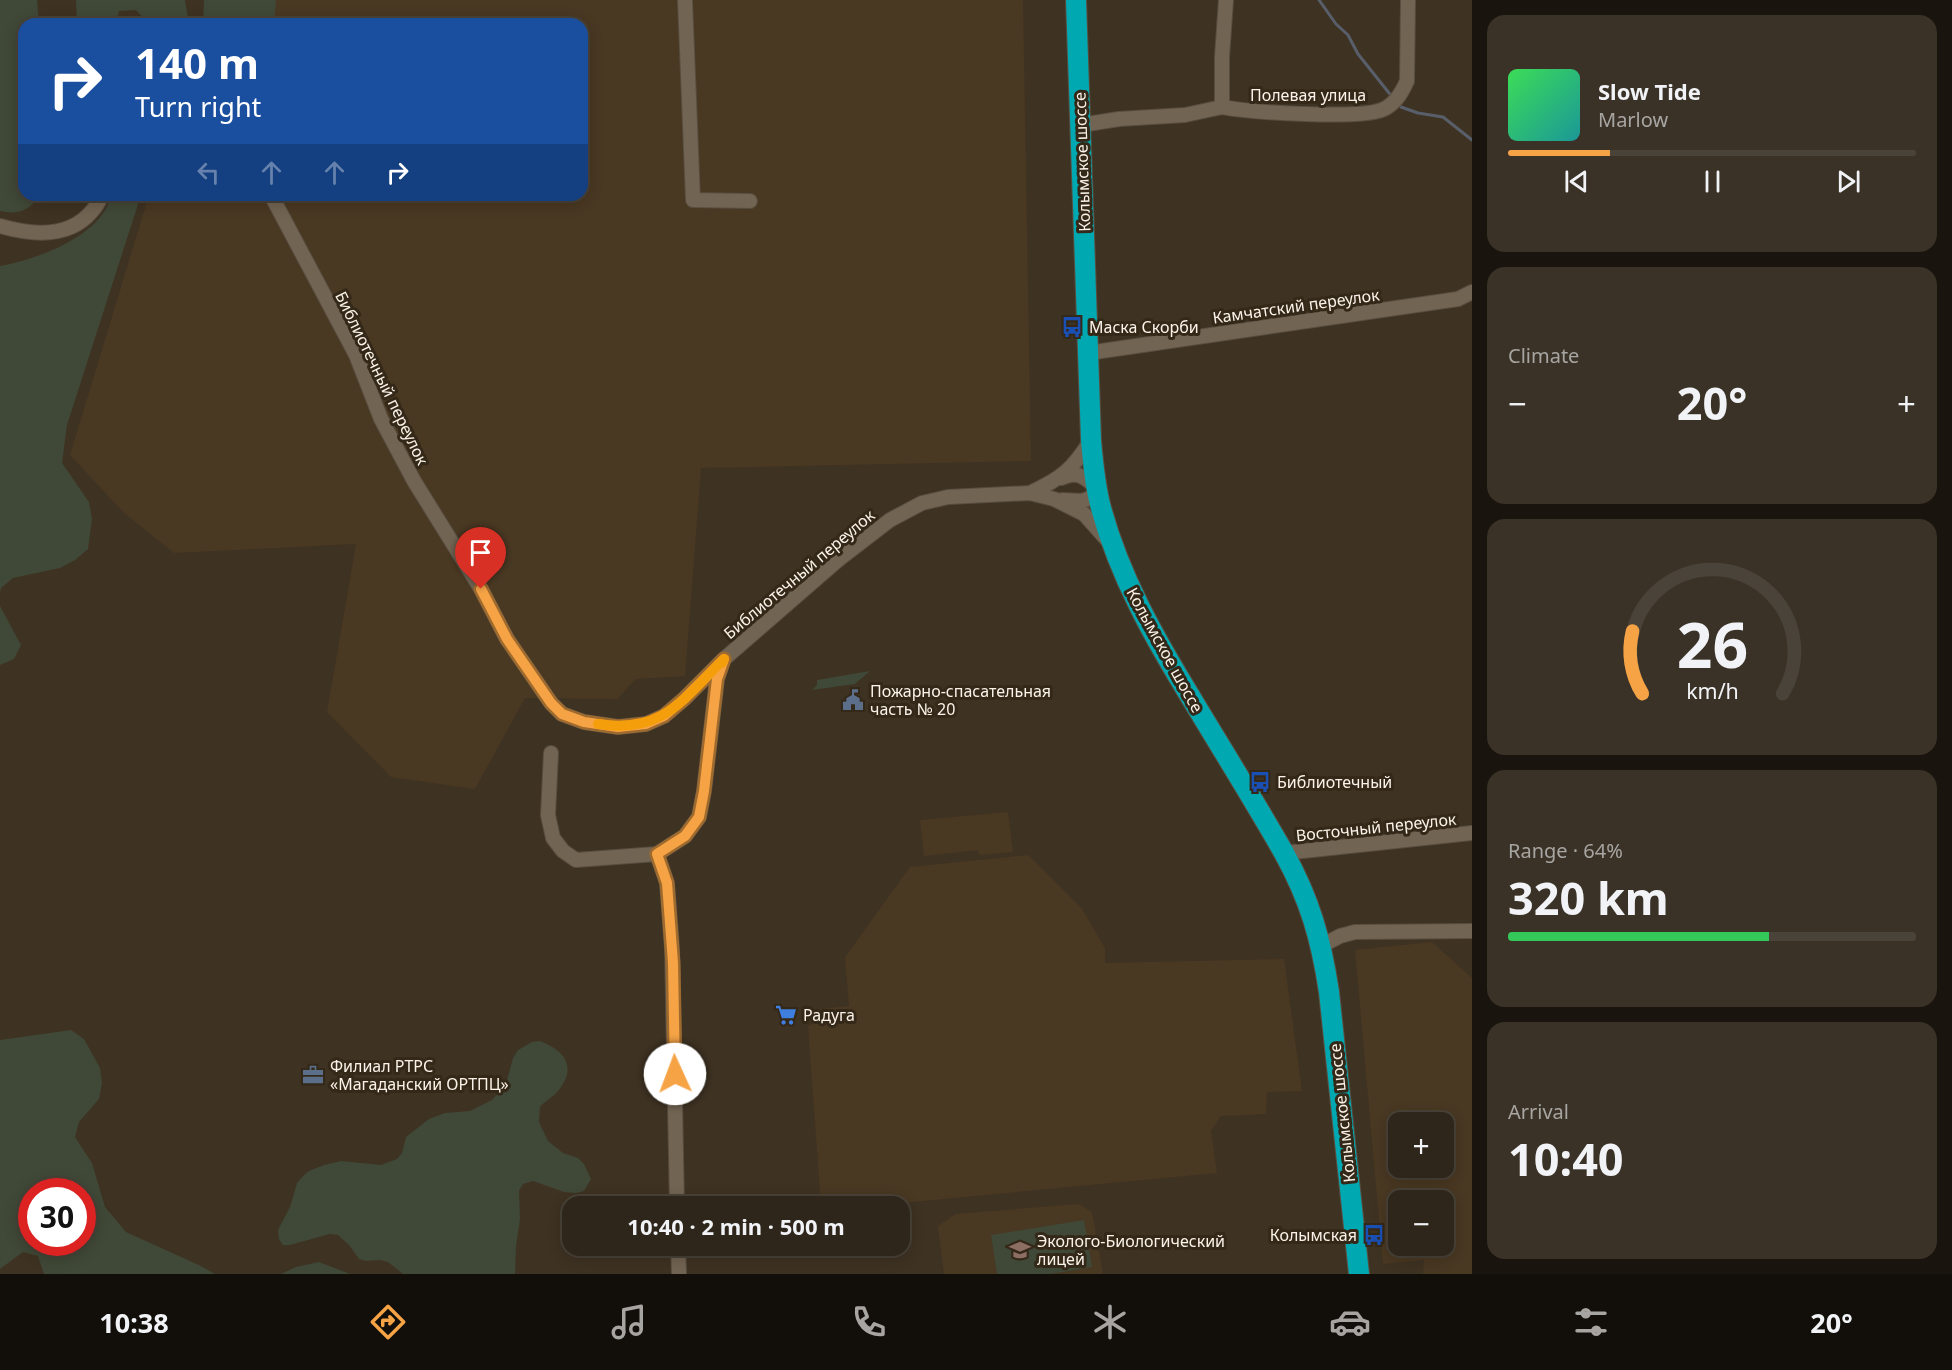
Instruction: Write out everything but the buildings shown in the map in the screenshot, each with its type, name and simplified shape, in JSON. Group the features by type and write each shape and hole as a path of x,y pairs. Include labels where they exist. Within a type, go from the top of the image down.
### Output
{"highway":[{"name":"Колымское шоссе","path":"1076,0 1091,440 1097,491 1113,546 1132,592 1156,639 1284,853 1307,899 1321,945 1331,1014 1359,1274"}],"street":[{"path":"685,0 693,200 750,201"},
{"path":"1081,125 1119,119 1185,116 1222,107 1222,57 1226,0"},
{"name":"Полевая улица","path":"1222,107 1243,111 1350,114 1383,109 1393,103 1402,93 1407,81 1408,0"},
{"path":"0,226 16,231 50,233 72,227 88,215 99,201"},
{"name":"Библиотечный переулок","path":"274,201 356,355 381,419 414,481 481,589 507,639 551,703 562,714 584,722 618,727 646,724 664,716 724,659 838,560 873,532 922,503 948,497 1030,493 1054,499 1084,514 1113,546"},
{"name":"Камчатский переулок","path":"1088,353 1458,299 1472,292"},
{"name":"Библиотечный переулок","path":"1030,493 1055,481 1078,461 1091,440"},
{"path":"1054,499 1082,501 1097,491 1085,477 1072,474 1055,481"},
{"path":"551,753 548,815 553,838 563,851 576,860 657,854 685,836 699,817 717,679 724,659"},
{"name":"Восточный переулок","path":"1284,853 1472,833"},
{"path":"657,854 667,883 672,948 677,1196"},
{"path":"1321,945 1355,932 1472,931"},
{"path":"678,1256 679,1274"}],"shaded area":[{"path":"231,0 1023,0 1031,461 701,468 685,676 636,679 617,699 525,698 475,789 391,777 327,712 356,544 174,553 124,513 70,455 147,201 588,201 588,18 232,18"},
{"path":"1008,812 1013,852 979,855 978,850 924,856 920,820"},
{"path":"1028,855 1083,910 1105,948 1105,963 1284,959 1302,1091 1267,1092 1266,1114 1221,1116 1211,1131 1217,1173 910,1202 910,1196 820,1196 808,1026 812,1024 811,1010 849,1006 845,957 910,867"},
{"path":"1432,942 1472,978 1472,1274 1423,1274 1424,1260 1383,1264 1355,950"},
{"name":"Эколого-Биологический лицей","path":"1079,1204 1092,1212 1103,1274 944,1274 938,1226 956,1214"}],"green space":[{"path":"0,0 37,0 38,18 18,18 18,201 34,201 32,205 18,212 0,211"},
{"path":"76,0 185,0 188,18 143,18 136,10 119,11 117,18 77,18"},
{"path":"204,0 276,0 274,18 203,18"},
{"path":"109,201 139,201 67,425 62,463 89,502 92,519 88,549 75,560 60,568 13,578 1,588 0,594 0,266 41,255 69,242 92,226"},
{"path":"0,606 21,645 14,659 0,665"},
{"path":"870,671 855,684 812,690 817,685 817,680"},
{"path":"71,1030 84,1039 100,1068 102,1083 99,1099 79,1122 75,1137 92,1163 105,1207 126,1232 215,1274 44,1274 38,1256 96,1256 96,1178 18,1178 18,1256 0,1269 0,1040"},
{"path":"540,1041 562,1054 566,1060 567,1074 556,1093 540,1107 539,1122 548,1141 563,1153 578,1158 584,1164 591,1179 584,1191 576,1193 564,1192 533,1181 523,1184 519,1191 520,1219 515,1274 403,1274 388,1262 359,1259 338,1235 330,1234 283,1245 279,1239 278,1230 290,1207 297,1183 309,1171 341,1161 381,1165 397,1159 402,1153 406,1137 429,1119 445,1113 470,1111 492,1100 506,1084 513,1058 518,1050 532,1042"},
{"path":"1084,1220 1092,1267 1051,1274 997,1274 991,1235"},
{"path":"319,1262 350,1274 281,1274 296,1267"}],"waterway":[{"path":"1319,0 1336,24 1348,35 1358,54 1393,98"},
{"path":"1401,107 1418,113 1443,117 1472,140"}],"slow traffic":[{"path":"598,724 618,727 646,724 664,716 724,659 722,663"}],"place":[{"name":"Маска Скорби","path":"1072,327"},
{"name":"Пожарно-спасательная часть № 20","path":"853,700"},
{"name":"Библиотечный","path":"1260,782"},
{"name":"Радуга","path":"786,1015"},
{"name":"Филиал РТРС «Магаданский ОРТПЦ»","path":"313,1075"},
{"name":"Колымская","path":"1374,1235"},
{"name":"Эколого-Биологический лицей","path":"1020,1250"}],"route":[{"path":"481,589 507,639 551,703 562,714 584,722 618,727 646,724 664,716 724,659 717,679 699,817 685,836 657,854 667,883 673,963 675,1074"}]}
